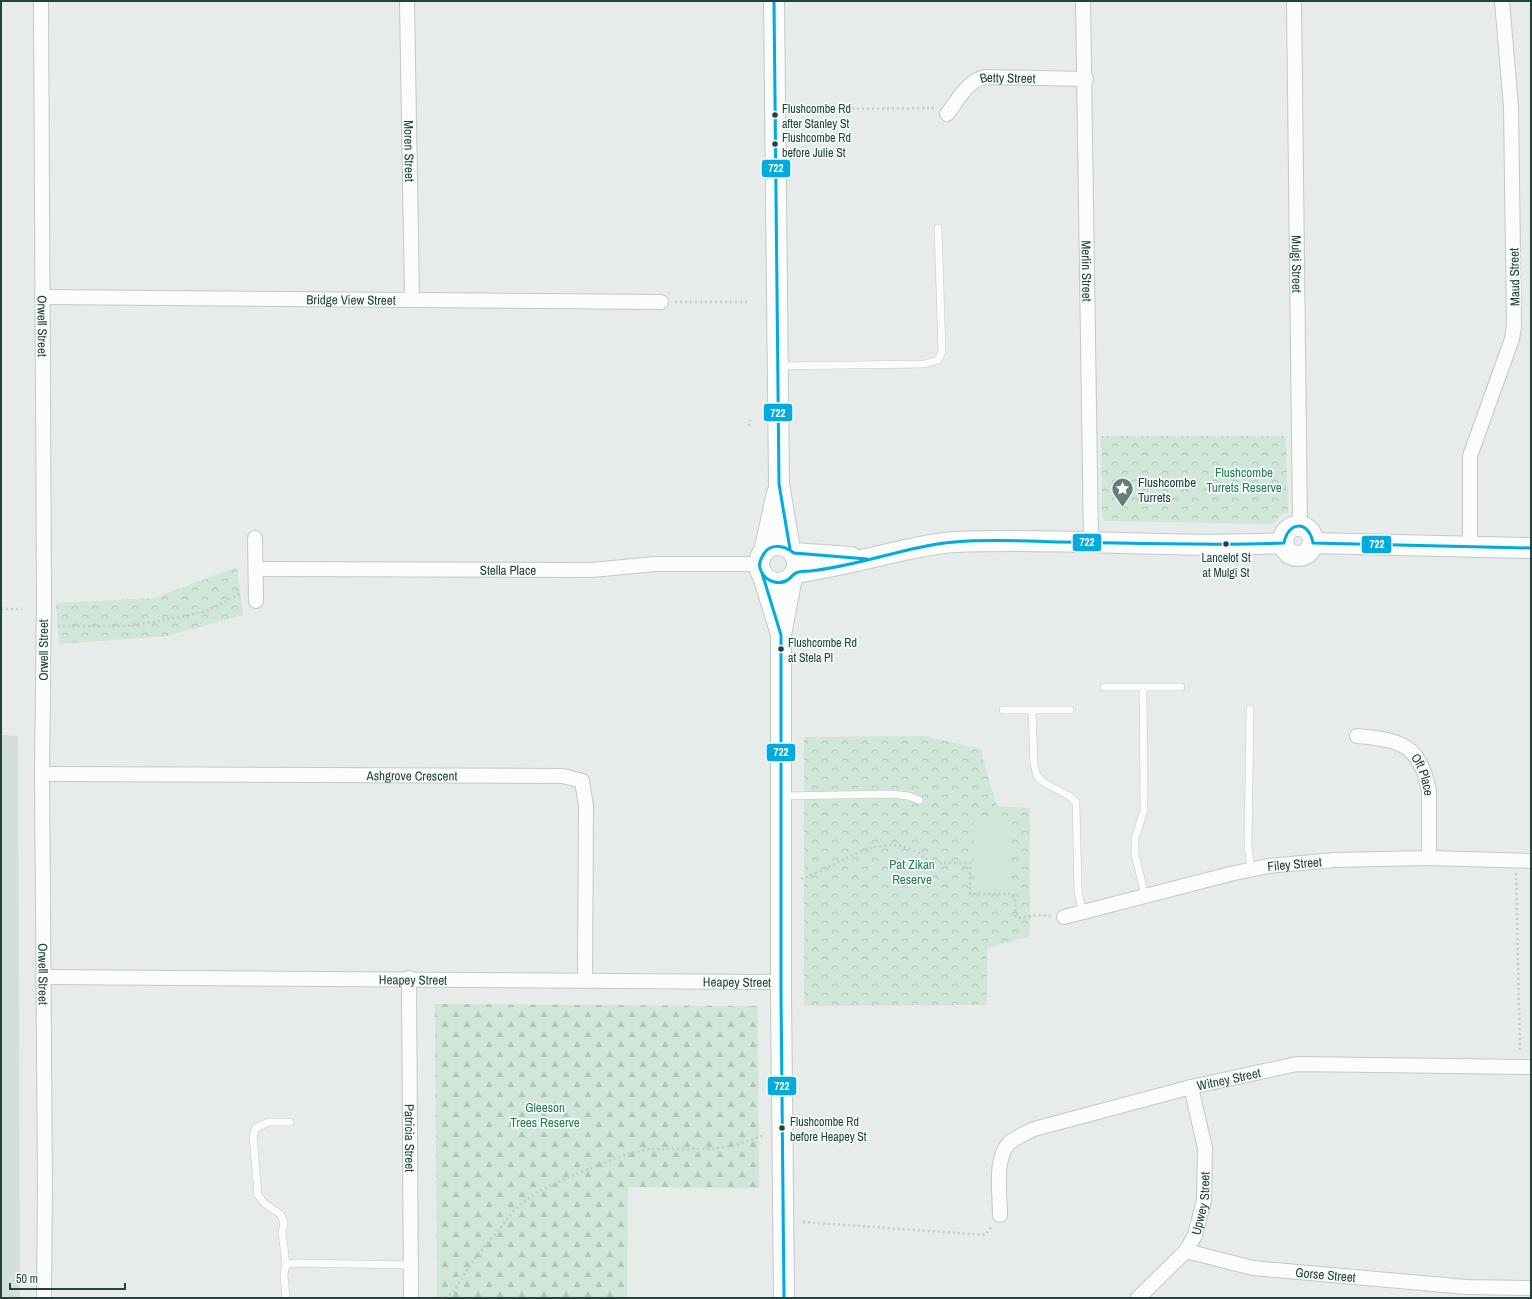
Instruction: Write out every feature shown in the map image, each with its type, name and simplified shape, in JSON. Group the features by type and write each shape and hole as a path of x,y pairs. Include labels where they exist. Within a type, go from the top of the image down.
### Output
{"street":[{"name":"Orwell Street","path":"41,1 44,626 42,774 44,977 44,1298"},
{"name":"Moren Street","path":"407,1 412,300"},
{"path":"774,1 779,366 779,484 792,551 797,563 793,575 781,635 784,1298"},
{"name":"Merlin Street","path":"1083,1 1086,79 1091,542"},
{"name":"Mulgi Street","path":"1294,1 1300,526"},
{"name":"Maud Street","path":"1470,547 1470,456 1512,339 1514,326 1511,107 1502,1"},
{"name":"Betty Street","path":"948,114 963,92 974,81 979,79 1086,79"},
{"name":"Bridge View Street","path":"42,297 661,302"},
{"path":"779,484 762,564 781,635"},
{"path":"1296,526 1305,528 1312,534 1313,543 1308,552 1299,556 1290,553 1286,549 1284,543 1287,531 1296,526"},
{"path":"255,538 256,594"},
{"path":"867,559 792,551 785,546 773,546 762,564 766,578 776,582 782,582 793,575 827,568 926,546 954,542 1284,543"},
{"path":"1313,543 1531,548"},
{"name":"Stella Place","path":"256,569 592,570 672,564 762,564"},
{"name":"Oft Place","path":"1356,736 1384,739 1401,744 1410,750 1421,765 1429,792 1429,858"},
{"name":"Ashgrove Crescent","path":"42,774 563,776 582,781 586,806 585,979"},
{"name":"Filey Street","path":"1064,917 1251,869 1335,860 1429,858 1531,861"},
{"name":"Heapey Street","path":"44,977 585,979 782,982"},
{"name":"Patricia Street","path":"409,978 411,1298"},
{"name":"Witney Street","path":"1000,1215 999,1169 1003,1151 1010,1142 1034,1130 1191,1088 1297,1064 1525,1067"},
{"name":"Upwey Street","path":"1138,1298 1186,1251 1195,1235 1204,1200 1205,1148 1191,1088"},
{"name":"Gorse Street","path":"1186,1251 1253,1268 1468,1287 1531,1288"},
{"path":"1456,1298 1468,1287"}],"lane":[{"path":"779,366 924,364 938,360 942,352 938,228"},
{"path":"1104,687 1181,687"},
{"path":"1143,687 1144,810 1136,832 1135,854 1145,896"},
{"path":"1250,709 1248,847 1251,869"},
{"path":"1003,710 1070,710"},
{"path":"1032,710 1034,764 1037,776 1043,782 1069,796 1076,802 1078,892 1082,912"},
{"path":"781,796 892,794 908,796 919,800"},
{"path":"286,1298 284,1275 286,1264 282,1232 284,1223 281,1215 264,1203 258,1195 253,1136 256,1128 269,1122 290,1122"},
{"path":"286,1264 411,1265"}],"path":[{"path":"797,109 933,108 948,114"},
{"path":"661,302 747,302"},
{"path":"749,426 750,420"},
{"path":"44,626 125,626 159,621 204,612 256,594"},
{"path":"1,609 22,609"},
{"path":"801,879 846,858 875,847 891,844 904,846 925,857 931,863 970,863 970,894 1011,894 1015,898 1015,914 1020,918 1038,915 1064,917"},
{"path":"1516,861 1525,1067"},
{"path":"445,1298 454,1291 473,1261 513,1212 537,1192 571,1176 627,1154 649,1149 712,1149 736,1145 765,1135"},
{"path":"803,1222 985,1235 1000,1215"}],"shaded area":[{"path":"1,735 18,736 20,1298 1,1298"}],"green space":[{"name":"Flushcombe Turrets Reserve","path":"1101,436 1286,436 1288,512 1282,514 1273,524 1105,521 1102,517"},
{"path":"237,567 243,615 167,636 59,644 56,603 154,598"},
{"name":"Pat Zikan Reserve","path":"923,736 982,749 982,757 997,806 1030,808 1030,936 987,948 987,1005 804,1006 804,737"},
{"path":"973,817 1012,817 1012,891 974,891"},
{"name":"Gleeson Trees Reserve","path":"435,1004 758,1006 759,1188 628,1187 627,1298 437,1298"}],"transit line":[{"name":"722","path":"774,1 779,484 790,549"},
{"name":"722","path":"867,559 794,553 785,548 776,546 765,552 760,561 760,566 761,571 766,578 774,582 782,582 790,578 795,573 803,571 847,565 937,544 955,542 995,540 1200,544 1284,543 1290,530 1298,526 1307,530 1311,535 1313,543 1531,548"},
{"name":"722","path":"762,573 781,635 781,994 784,1298"}],"place":[{"name":"Flushcombe Rd after Stanley St","path":"775,115"},
{"name":"Flushcombe Rd before Julie St","path":"775,144"},
{"name":"Flushcombe Turrets","path":"1122,508"},
{"name":"Lancelot St at Mulgi St","path":"1226,544"},
{"name":"Flushcombe Rd at Stela Pl","path":"781,649"},
{"name":"Flushcombe Rd before Heapey St","path":"782,1128"}]}
